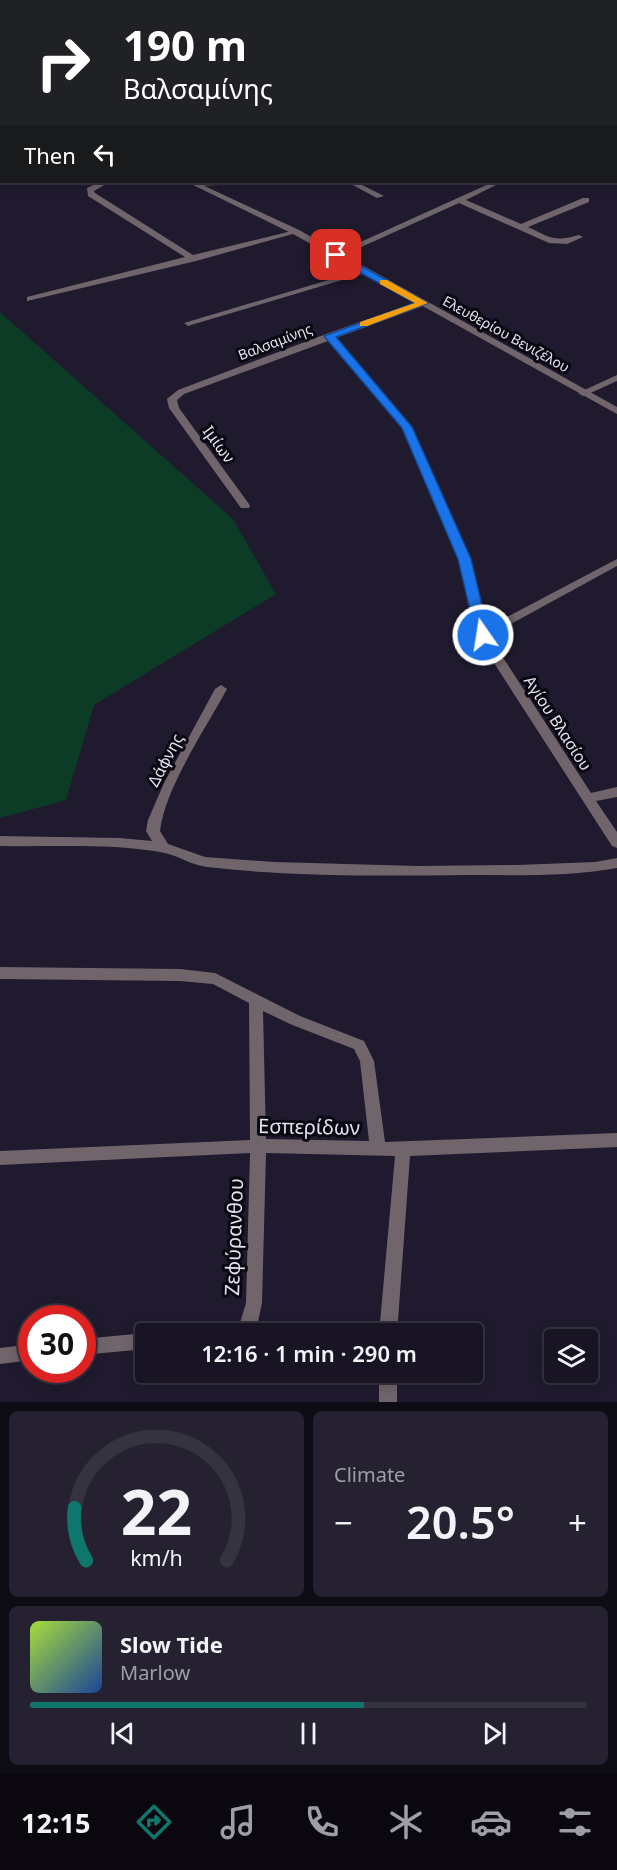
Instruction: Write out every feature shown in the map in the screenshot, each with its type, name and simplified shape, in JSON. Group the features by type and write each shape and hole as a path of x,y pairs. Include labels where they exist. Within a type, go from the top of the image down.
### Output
{"street":[{"path":"102,183 94,186 90,190 91,194 193,259"},
{"name":"Ελευθερίου Βενιζέλου","path":"194,183 296,232 617,411"},
{"path":"213,192 238,183"},
{"path":"353,183 381,196"},
{"path":"336,255 496,183"},
{"path":"460,200 552,241 567,242 579,237"},
{"path":"521,227 586,200"},
{"path":"30,299 296,232"},
{"path":"188,323 365,272"},
{"name":"Βαλσαμίνης","path":"172,399 181,392 423,303"},
{"name":"Αγίου Βλασίου","path":"329,336 407,427 465,559 483,635 617,843"},
{"path":"583,393 617,378"},
{"name":"Ιμίων","path":"172,399 174,408 245,506"},
{"path":"483,635 617,562"},
{"name":"Δάφνης","path":"163,847 153,832 155,819 171,780 221,688"},
{"path":"587,798 617,792"},
{"path":"0,842 59,840 163,847 204,862 273,867 484,871 595,867 617,863"},
{"path":"0,973 180,975 215,979 295,1020 359,1045 367,1061 378,1149"},
{"path":"256,1000 258,1146"},
{"name":"Εσπερίδων","path":"0,1158 258,1146 404,1149 617,1140"},
{"name":"Ζεφύρανθου","path":"249,1323 254,1303 258,1146"},
{"path":"389,1323 404,1149"},
{"path":"96,1346 135,1342"},
{"path":"0,1356 18,1354"},
{"path":"388,1383 388,1402"}],"green space":[{"path":"0,312 233,519 276,594 94,705 66,800 0,818"}],"slow traffic":[{"path":"363,324 423,303 384,282"}],"route":[{"path":"336,255 423,303 329,336 407,427 465,559 483,635"}]}
